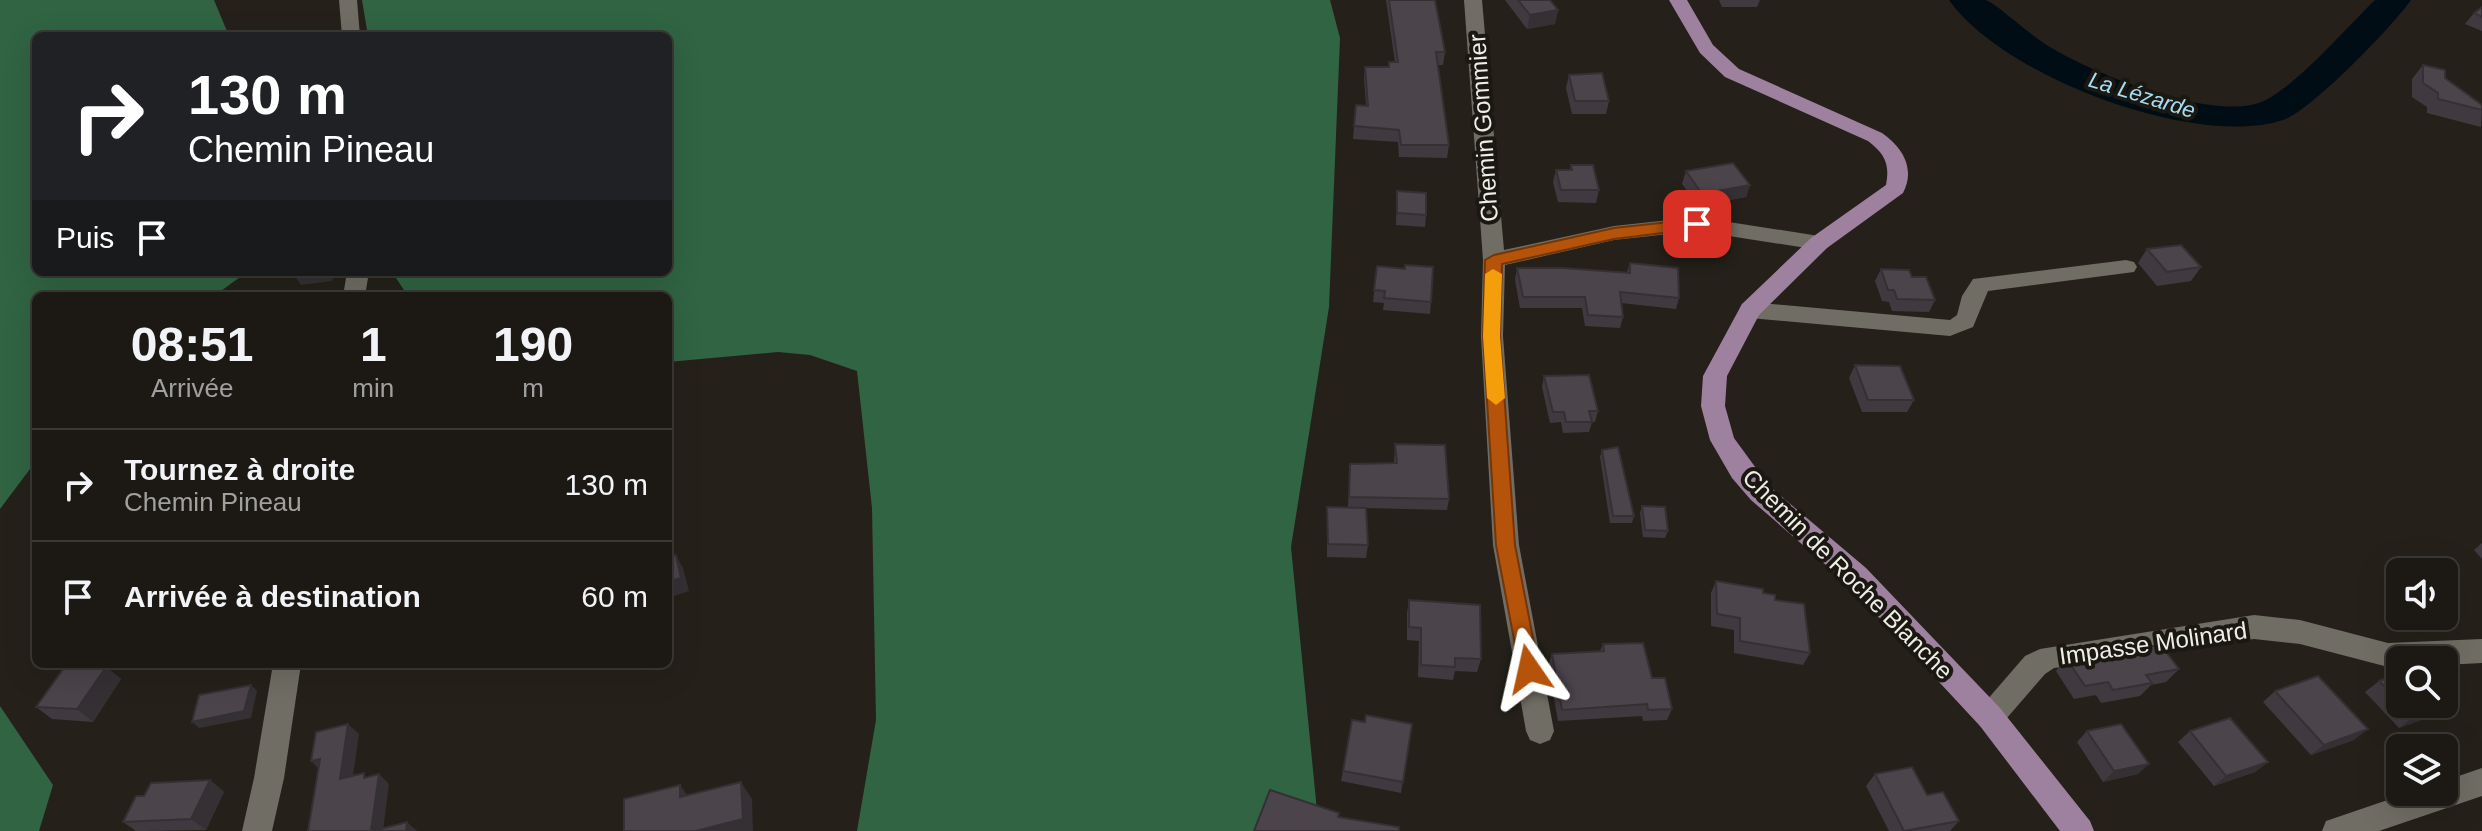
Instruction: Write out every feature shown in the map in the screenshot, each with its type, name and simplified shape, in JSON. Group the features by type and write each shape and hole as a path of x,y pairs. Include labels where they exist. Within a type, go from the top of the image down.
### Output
{"main road":[{"name":"Chemin de Roche Blanche","path":"1678,0 1700,44 1712,59 1732,73 1875,137 1892,150 1900,172 1896,188 1819,243 1750,310 1715,376 1713,406 1722,440 1741,471 1760,493 1857,576 1990,717 2079,831"}],"street":[{"path":"348,0 351,32"},
{"name":"Chemin Gommier","path":"1473,0 1494,260 1492,336 1506,545 1540,731"},
{"path":"1494,260 1614,233 1697,224 1819,243"},
{"path":"1750,310 1950,328 1962,326 1966,321 1975,289 1981,284 2126,267"},
{"name":"Impasse Molinard","path":"1990,717 2035,665 2050,657 2178,637 2254,627 2300,632 2388,655 2482,651"},
{"path":"257,831 269,778 286,668"},
{"path":"2337,831 2482,782"}],"green space":[{"path":"0,0 214,0 227,32 32,32 32,276 242,276 220,292 32,292 32,466 0,509"},
{"path":"362,0 1330,0 1340,38 1329,307 1291,547 1319,831 857,831 876,720 872,508 857,371 810,355 778,352 672,362 672,292 405,292 395,276 672,276 672,32 367,32"},
{"path":"0,706 53,785 39,831 0,831"}],"building":[{"path":"1389,0 1435,0 1445,52 1436,52 1449,145 1401,145 1399,130 1354,126 1356,105 1368,106 1365,67 1389,67 1389,62 1398,62"},
{"path":"1518,0 1550,0 1558,10 1530,15"},
{"path":"2423,65 2445,70 2445,78 2482,105 2482,110 2438,99 2438,93 2423,83"},
{"path":"1602,73 1609,101 1575,101 1569,75"},
{"path":"1733,163 1750,185 1702,194 1686,171"},
{"path":"1571,165 1593,165 1599,190 1561,190 1556,170 1572,170"},
{"path":"1397,191 1426,193 1426,215 1397,213"},
{"path":"2181,245 2201,267 2167,272 2147,249"},
{"path":"1630,263 1678,268 1679,298 1620,292 1623,317 1588,315 1585,297 1523,297 1517,268 1630,273"},
{"path":"1405,265 1433,267 1431,302 1384,298 1385,291 1374,290 1377,266 1405,269"},
{"path":"1881,269 1909,270 1912,277 1926,277 1935,300 1897,299 1894,290 1888,290"},
{"path":"1855,365 1900,366 1914,400 1868,400"},
{"path":"1589,375 1598,411 1589,411 1592,422 1566,422 1564,412 1553,412 1544,376"},
{"path":"1395,444 1445,445 1449,499 1349,497 1350,464 1397,463"},
{"path":"1618,447 1634,516 1613,516 1602,450"},
{"path":"1642,506 1665,507 1668,531 1645,530"},
{"path":"1327,507 1366,508 1368,545 1328,544"},
{"path":"676,555 681,578 672,581 672,556"},
{"path":"1716,581 1763,589 1763,593 1775,595 1775,600 1804,604 1810,653 1740,641 1740,618 1717,614"},
{"path":"1409,600 1480,605 1481,659 1455,658 1455,667 1421,665 1421,628 1409,627"},
{"path":"1643,643 1652,678 1665,678 1672,709 1648,710 1647,704 1562,710 1552,654 1604,651 1603,644"},
{"path":"2161,645 2179,669 2146,675 2152,683 2113,690 2108,682 2085,686 2066,658"},
{"path":"64,668 105,668 77,709 36,707"},
{"path":"2318,676 2368,729 2324,745 2275,691"},
{"path":"251,685 244,711 192,722 199,695"},
{"path":"1366,715 1412,724 1403,782 1343,771 1352,720 1365,722"},
{"path":"2230,718 2268,762 2226,776 2190,731"},
{"path":"348,724 340,779 364,773 364,778 379,774 371,831 308,831 320,759 311,761 316,732"},
{"path":"2121,724 2149,764 2114,771 2087,731"},
{"path":"1912,767 1927,795 1943,792 1959,821 1904,831 1875,774"},
{"path":"210,780 191,819 123,822 136,796 144,796 151,783"},
{"path":"741,782 743,819 696,831 624,831 624,799 680,785 680,797"},
{"path":"1270,790 1339,813 1338,817 1399,827 1399,831 1254,831"},
{"path":"407,822 406,831 373,831"}],"waterway":[{"name":"La Lézarde","path":"1966,0 2020,43 2077,76 2161,106 2220,116 2248,116 2273,111 2283,105 2315,79 2394,0"}],"slow traffic":[{"path":"1493,274 1492,336 1496,398"}],"route":[{"path":"1529,669 1506,545 1492,336 1494,260 1614,233 1697,224"}]}
